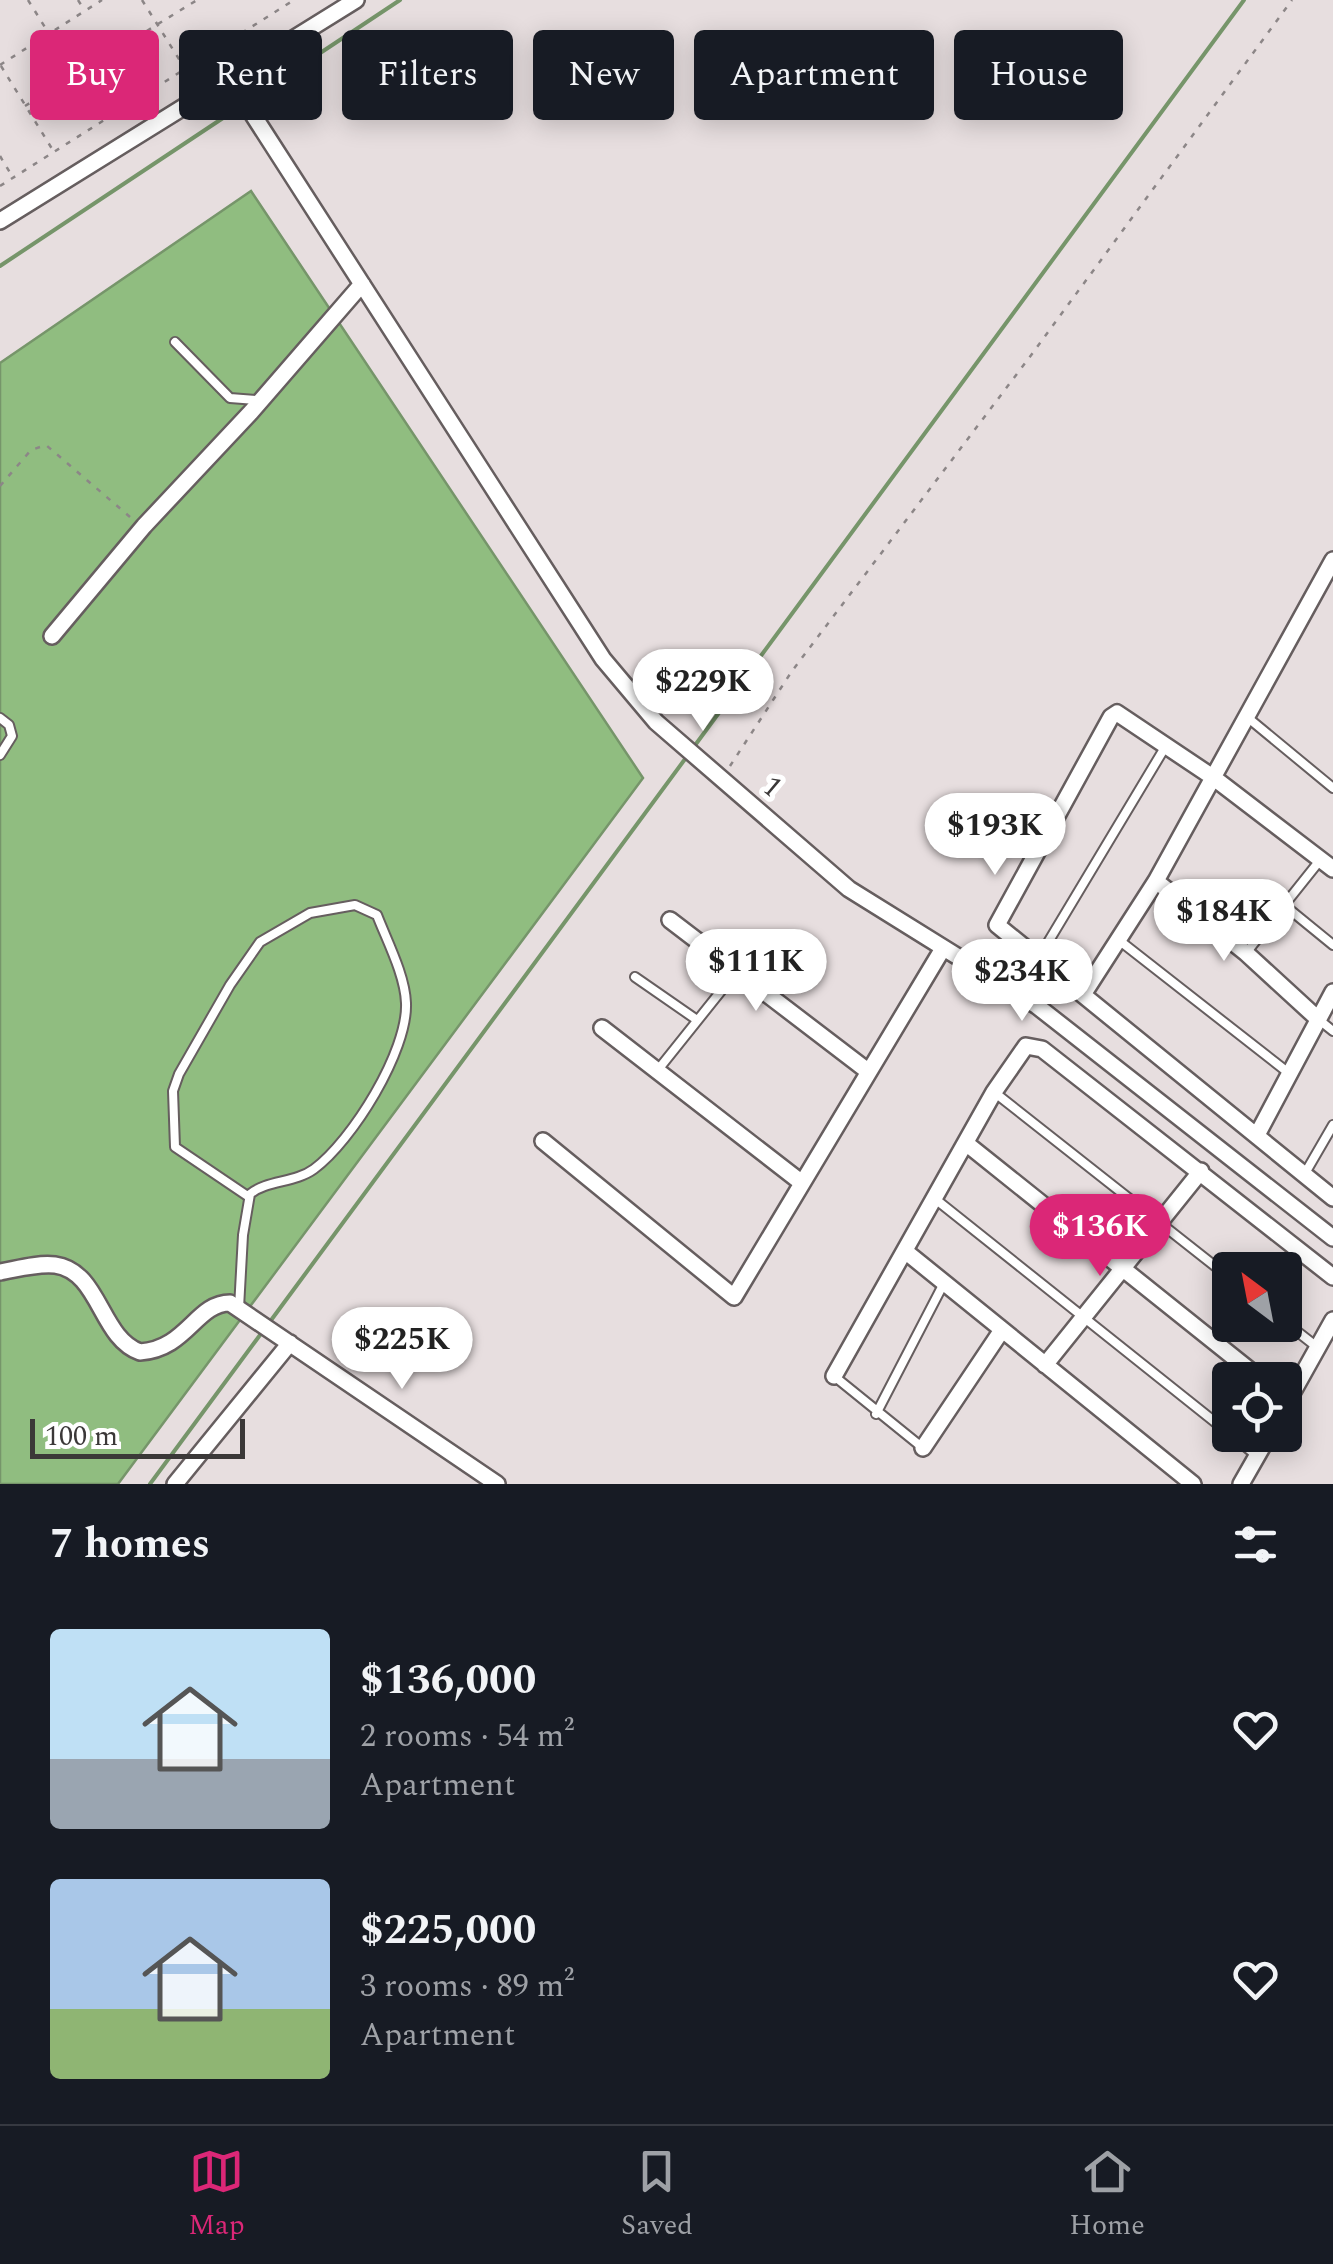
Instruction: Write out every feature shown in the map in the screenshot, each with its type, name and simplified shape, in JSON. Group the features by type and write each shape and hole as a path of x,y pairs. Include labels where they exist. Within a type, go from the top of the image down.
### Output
{"street":[{"path":"309,30 356,0"},
{"path":"0,221 179,111"},
{"name":"1","path":"256,120 603,659 656,722 849,888 942,950 1037,1006 1333,1238"},
{"path":"52,636 144,526 362,284"},
{"path":"1084,993 1156,880 1333,560"},
{"path":"1327,864 1123,714 1111,717 998,919 1000,931 1084,993 1333,1198"},
{"path":"1156,880 1246,953 1318,1019"},
{"path":"670,920 869,1072"},
{"path":"543,1141 734,1297 942,950"},
{"path":"1257,1135 1333,992"},
{"path":"602,1028 802,1183"},
{"path":"834,1376 994,1092 1026,1046 1042,1048 1333,1277"},
{"path":"966,1144 1240,1362"},
{"path":"1045,1364 1201,1171"},
{"path":"904,1251 1193,1484"},
{"path":"0,1272 38,1266 65,1268 86,1286 116,1336 140,1352 176,1342 215,1306 224,1302 239,1308 496,1484"},
{"path":"1302,1375 1333,1320"},
{"path":"924,1448 1002,1330"},
{"path":"175,1484 286,1341"},
{"path":"1241,1484 1259,1452"}],"lane":[{"path":"176,342 230,398 260,401"},
{"path":"1247,717 1333,788"},
{"path":"0,718 9,724 12,736 0,756"},
{"path":"1038,959 1167,744"},
{"path":"1246,953 1284,905 1327,864"},
{"path":"239,1308 249,1196 255,1189 300,1177 315,1168 351,1128 396,1055 406,1003 377,915 355,904 310,913 260,942 230,984 179,1074 174,1091 173,1138 178,1152 249,1196"},
{"path":"1284,905 1333,945"},
{"path":"1120,941 1291,1076"},
{"path":"657,1071 736,971"},
{"path":"636,977 698,1020"},
{"path":"1318,1019 1333,1031"},
{"path":"994,1092 1212,1264"},
{"path":"1304,1175 1333,1125"},
{"path":"934,1198 1212,1419"},
{"path":"876,1414 944,1283"},
{"path":"1302,1335 1318,1348"},
{"path":"834,1376 876,1414 924,1448"},
{"path":"1252,1452 1257,1456"}],"path":[{"path":"28,0 47,30"},
{"path":"78,0 85,10"},
{"path":"55,30 102,0"},
{"path":"142,0 179,60"},
{"path":"26,106 197,0"},
{"path":"247,30 294,0"},
{"path":"721,780 792,670 1029,358 1292,0"},
{"path":"30,46 0,65 54,152"},
{"path":"0,186 179,74"},
{"path":"0,156 13,177"},
{"path":"0,486 31,450 46,445 111,503 144,526"}],"shaded area":[{"path":"251,191 643,778 118,1484 0,1484 0,363"}],"waterway":[{"path":"322,52 400,0"},
{"path":"693,748 1244,0"},
{"path":"0,266 220,120"},
{"path":"269,1323 688,755"},
{"path":"150,1484 263,1331"}]}
